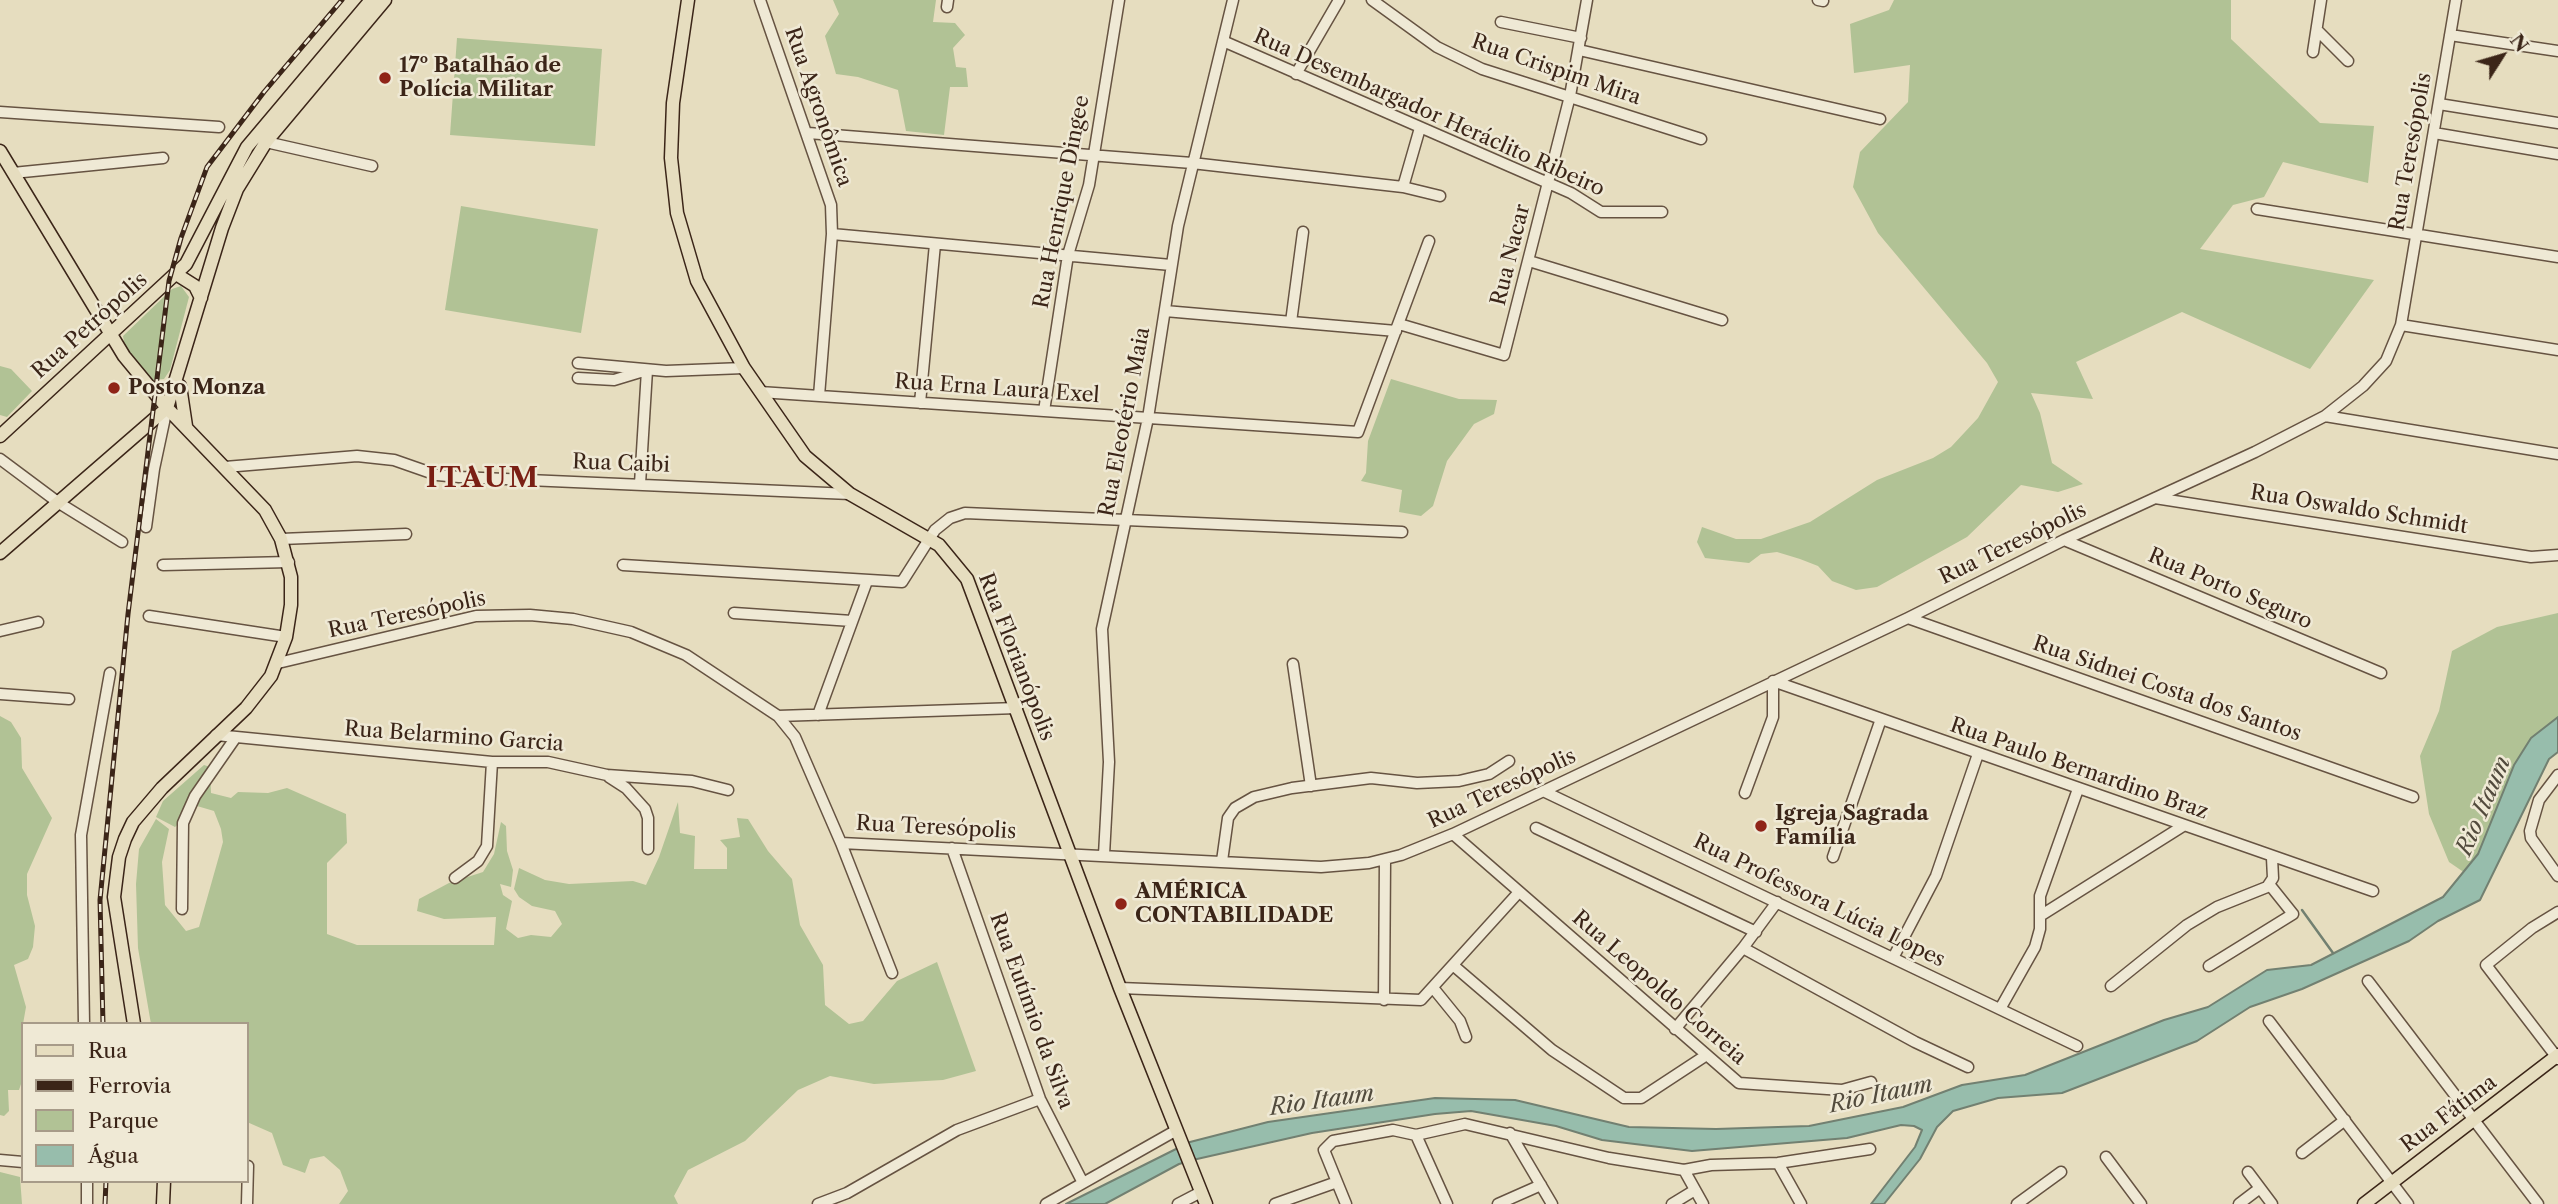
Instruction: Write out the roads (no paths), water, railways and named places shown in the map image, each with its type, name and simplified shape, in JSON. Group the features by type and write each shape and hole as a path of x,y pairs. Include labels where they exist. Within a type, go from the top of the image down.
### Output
{"main road":[{"name":"Rua Petrópolis","path":"0,436 108,333 176,274 195,251 221,192 247,148 371,0"},
{"path":"0,554 167,408 182,368 229,207 265,142 385,0"},
{"name":"Rua Florianópolis","path":"688,0 671,125 677,214 697,281 744,368 806,456 850,494 929,538 950,556 967,579 1120,988 1203,1198"},
{"path":"0,151 108,333 167,408 265,510 281,539 289,562 292,589 286,637 278,663 257,696 142,810 133,822 119,857 114,897 134,1022"},
{"path":"176,274 195,286 201,298"},
{"path":"182,368 180,400 187,428"},
{"name":"Rua Fátima","path":"2364,1204 2557,1057"},
{"path":"163,1204 164,1183"}],"street":[{"name":"Rua Agronômica","path":"760,0 829,195 832,234 819,396"},
{"name":"Rua Henrique Dingee","path":"1044,411 1068,256 1084,207 1119,0"},
{"name":"Rua Eleotério Maia","path":"1104,855 1110,762 1102,629 1148,418 1171,265 1192,163 1233,0"},
{"path":"1296,74 1339,0"},
{"name":"Rua Crispim Mira","path":"1372,0 1397,21 1457,57 1510,79 1701,139"},
{"name":"Rua Nacar","path":"1398,327 1504,355 1570,96 1587,0"},
{"path":"2313,52 2321,0"},
{"name":"Rua Teresópolis","path":"278,663 476,617 530,615 573,619 606,625 660,643 717,673 778,716 795,737 841,843 1321,867 1385,860 1453,834 1908,618 2064,540 2255,452 2325,416 2380,369 2401,325 2456,0"},
{"path":"1501,22 1581,38"},
{"path":"2316,30 2348,61"},
{"path":"2451,36 2558,51"},
{"name":"Rua Desembargador Heráclito Ribeiro","path":"1223,41 1549,184 1609,214 1662,212"},
{"path":"1579,50 1880,119"},
{"path":"2439,104 2558,123"},
{"path":"0,112 219,127"},
{"path":"1403,187 1420,128"},
{"path":"808,133 1192,163 1403,187 1440,196"},
{"path":"2434,134 2558,154"},
{"path":"265,142 372,166"},
{"path":"13,173 163,158"},
{"path":"2257,209 2558,257"},
{"path":"1292,322 1303,232"},
{"path":"832,234 1171,265"},
{"path":"1165,311 1292,322 1398,327 1429,241"},
{"path":"920,403 935,244"},
{"path":"1529,261 1722,320"},
{"path":"2401,325 2558,350"},
{"name":"Rua Erna Laura Exel","path":"760,393 1358,432 1398,327"},
{"path":"578,363 687,372 744,368"},
{"path":"578,378 614,380 647,370"},
{"path":"640,484 647,370"},
{"path":"146,527 154,469 167,408"},
{"path":"2325,416 2558,454"},
{"name":"Rua Caibi","path":"225,467 357,456 394,460 437,475 850,494"},
{"path":"0,459 59,503 122,542"},
{"name":"Rua Oswaldo Schmidt","path":"2155,498 2531,557 2558,555"},
{"path":"624,565 902,582 929,538 950,517 965,513 1402,532"},
{"path":"281,539 405,534"},
{"name":"Rua Porto Seguro","path":"2064,540 2381,673"},
{"path":"163,565 289,562"},
{"path":"818,715 867,580"},
{"path":"734,613 852,621"},
{"path":"149,617 286,637"},
{"name":"Rua Sidnei Costa dos Santos","path":"1908,618 2413,797"},
{"path":"0,631 38,622"},
{"path":"1293,664 1311,786"},
{"path":"84,1022 81,835 110,673"},
{"path":"1745,793 1773,717 1773,681"},
{"name":"Rua Paulo Bernardino Braz","path":"1773,681 2372,891"},
{"path":"0,694 69,699"},
{"path":"778,716 1017,708"},
{"path":"1833,857 1881,719"},
{"name":"Rua Belarmino Garcia","path":"216,735 492,762 548,762 607,775 692,781 728,790"},
{"path":"183,909 184,823 195,796 236,737"},
{"path":"1894,958 1936,876 1978,754"},
{"path":"1222,861 1226,823 1236,808 1270,792 1371,778 1417,782 1459,781 1489,774 1509,761"},
{"path":"455,878 478,861 487,846 492,762"},
{"path":"607,775 626,788 645,809 648,818 648,849"},
{"path":"2558,775 2539,800 2531,838 2558,876"},
{"path":"2000,1009 2035,947 2040,896 2078,789"},
{"name":"Rua Professora Lúcia Lopes","path":"1544,791 2077,1046"},
{"path":"2040,916 2183,826"},
{"path":"1536,828 1756,932"},
{"name":"Rua Leopoldo Correia","path":"1453,834 1739,1083 1750,1086 1797,1085 1849,1090 1871,1082"},
{"path":"841,843 892,973"},
{"name":"Rua Eutímio da Silva","path":"953,848 1041,1099 1083,1184"},
{"path":"2111,986 2187,925 2217,907 2257,893 2269,884 2275,869 2272,858"},
{"path":"1384,1000 1385,860"},
{"path":"2209,966 2293,914 2269,884"},
{"path":"1120,988 1415,1001 1426,997 1434,989 1519,892"},
{"path":"1675,1029 1756,932 1776,902"},
{"path":"2557,1057 2486,965 2532,928 2558,912"},
{"path":"1743,948 1915,1042 1968,1067"},
{"path":"1454,966 1552,1050 1630,1100 1664,1086 1705,1056"},
{"path":"2368,981 2538,1204"},
{"path":"1434,989 1460,1021 1466,1037"},
{"path":"2269,1021 2408,1204"},
{"path":"818,1204 847,1193 972,1123 1041,1099"},
{"path":"2302,1153 2345,1120"},
{"path":"1346,1204 1326,1156 1328,1144 1393,1130 1416,1135 1465,1124 1609,1158 1684,1170 1711,1165 1778,1163 1870,1149"},
{"path":"1046,1204 1175,1131"},
{"path":"1510,1133 1552,1204"},
{"path":"1416,1135 1447,1204"},
{"path":"2106,1157 2141,1204"},
{"path":"0,1160 21,1163"},
{"path":"1778,1163 1801,1204"},
{"path":"1684,1170 1703,1204"},
{"path":"2017,1204 2060,1171"},
{"path":"2248,1172 2272,1204"},
{"path":"1275,1204 1337,1182"},
{"path":"87,1183 87,1204"},
{"path":"247,1204 248,1183"},
{"path":"1498,1204 1541,1185"},
{"path":"2239,1204 2260,1188"},
{"path":"1672,1204 1695,1190"},
{"path":"1178,1204 1203,1198"}],"water":[{"path":"2558,717 2558,752 2549,759 2480,900 2438,921 2409,941 2302,989 2250,1007 2197,1041 2062,1093 1998,1098 1953,1111 1937,1127 1920,1159 1884,1204 1871,1204 1915,1147 1922,1130 1914,1126 1901,1125 1847,1138 1692,1151 1602,1140 1556,1126 1471,1111 1312,1133 1197,1159 1179,1164 1105,1204 1066,1204 1190,1142 1268,1122 1435,1098 1515,1100 1629,1127 1716,1129 1809,1126 1903,1107 1962,1085 2025,1075 2164,1020 2208,1007 2267,970 2311,965 2443,897 2478,854 2514,765 2531,738"}],"waterway":[{"path":"2302,910 2333,953"}],"railway":[{"path":"103,1022 100,900 128,614 169,281 181,238 207,167 264,92 342,0"},
{"path":"105,1204 106,1183"}],"place":[{"name":"17º Batalhão de Polícia Militar","path":"385,78"},
{"name":"Posto Monza","path":"114,388"},
{"name":"Igreja Sagrada Família","path":"1761,826"},
{"name":"AMÉRICA CONTABILIDADE","path":"1121,904"}],"district":[{"name":"ITAUM","path":"483,479"}],"water label":[{"name":"Rio Itaum","path":"2484,806"},
{"name":"Rio Itaum","path":"1881,1095"},
{"name":"Rio Itaum","path":"1322,1101"}]}
